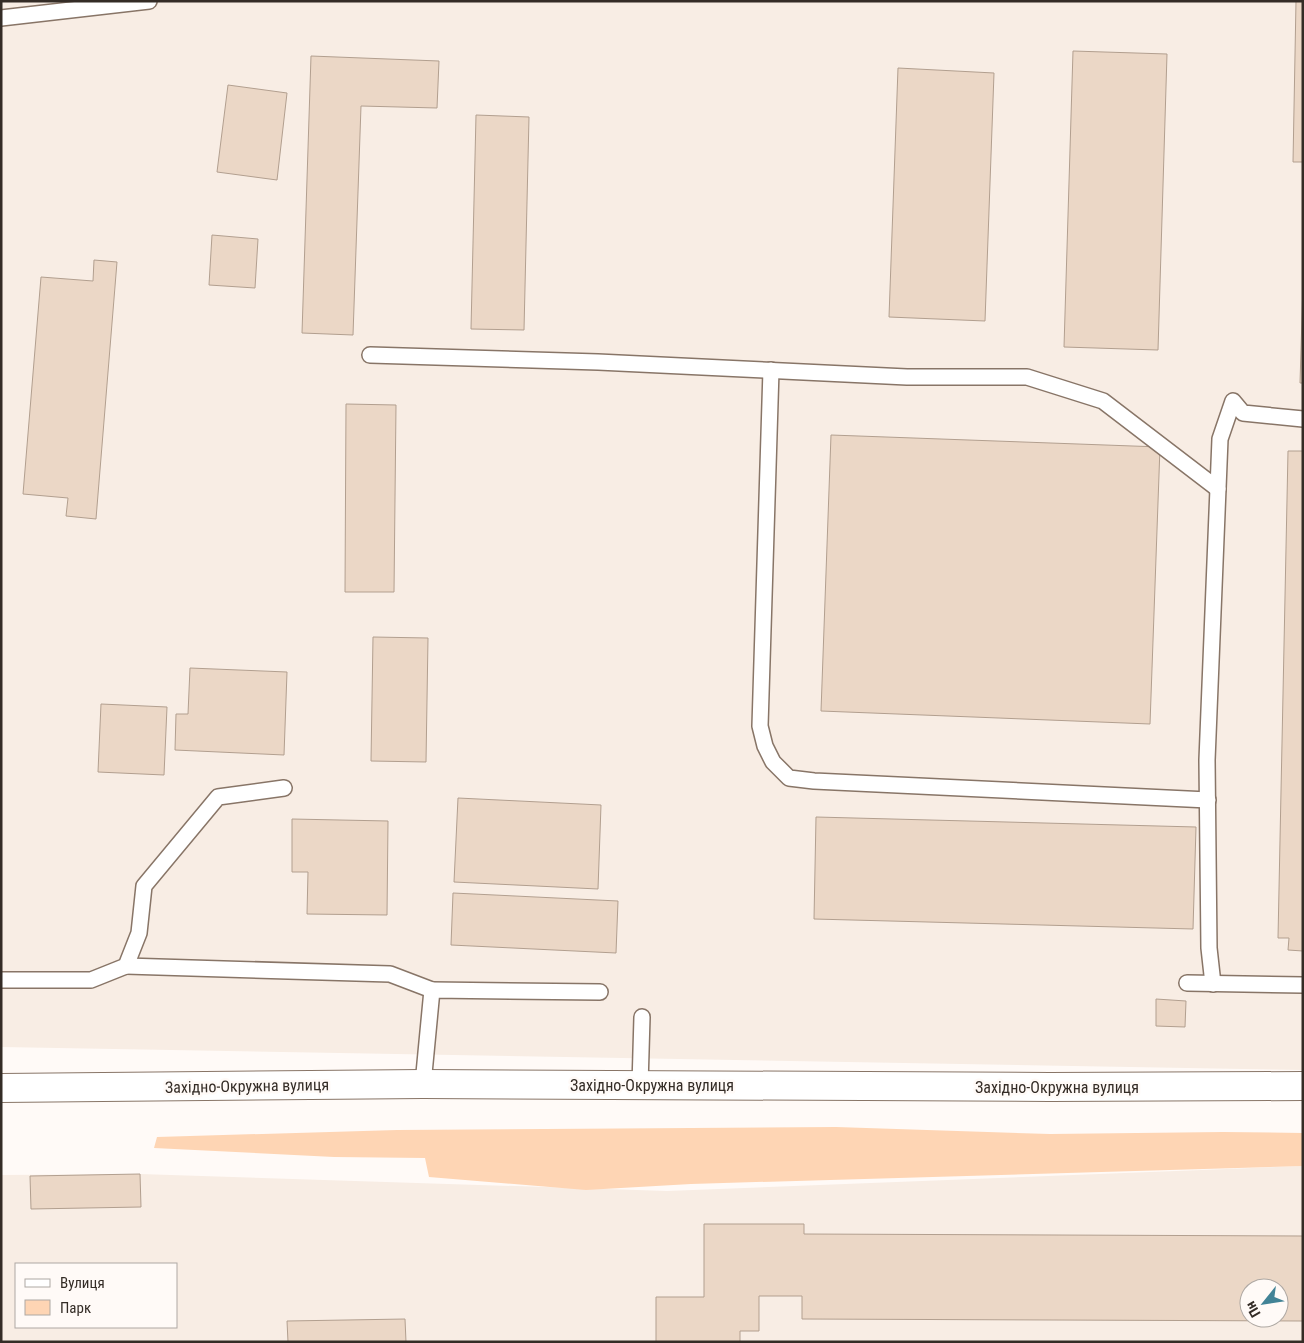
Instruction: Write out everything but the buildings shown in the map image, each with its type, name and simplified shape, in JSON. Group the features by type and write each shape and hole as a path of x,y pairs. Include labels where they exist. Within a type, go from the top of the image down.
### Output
{"main road":[{"name":"Західно-Окружна вулиця","path":"1,1088 423,1084 1040,1087 1303,1086"}],"lane":[{"path":"1,18 149,1"},
{"path":"370,355 598,362 907,377 1027,377 1102,401 1218,489"},
{"path":"771,370 760,726 765,746 773,762 789,778 814,781 1208,800"},
{"path":"1213,984 1209,948 1207,760 1220,439 1233,401 1243,413 1303,419"},
{"path":"126,966 139,934 144,886 218,797 284,788"},
{"path":"1,980 92,980 126,966 390,974 432,990 600,992"},
{"path":"1187,983 1303,985"},
{"path":"423,1084 432,990"},
{"path":"640,1085 642,1017"}],"shaded area":[{"path":"1,1 1303,1 1303,1070 1,1047"},
{"path":"1303,1166 1303,1342 1,1342 1,1175 140,1174 667,1191"}],"green space":[{"path":"836,1127 1050,1134 1303,1133 1303,1166 691,1184 586,1190 429,1177 425,1158 334,1157 154,1148 157,1137 397,1130"}]}
